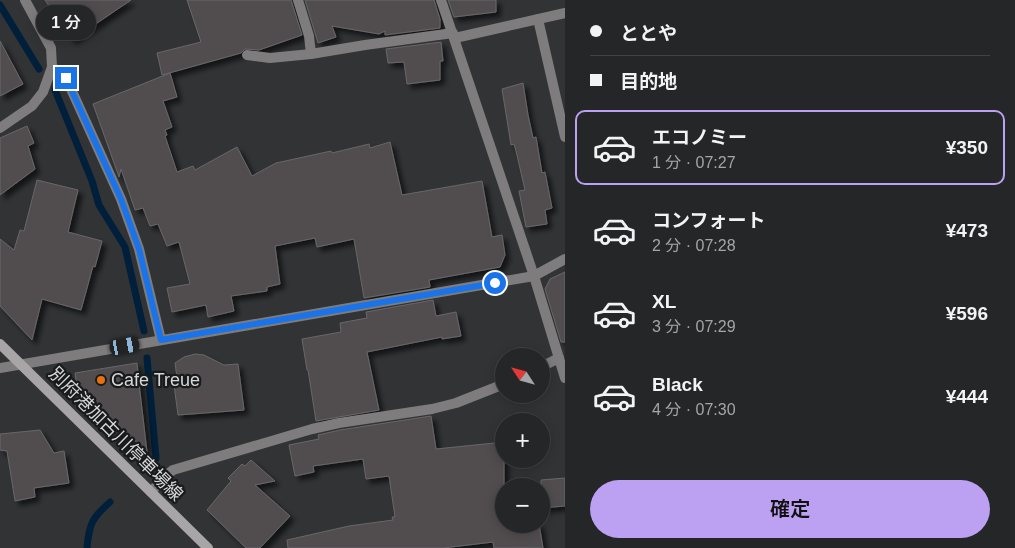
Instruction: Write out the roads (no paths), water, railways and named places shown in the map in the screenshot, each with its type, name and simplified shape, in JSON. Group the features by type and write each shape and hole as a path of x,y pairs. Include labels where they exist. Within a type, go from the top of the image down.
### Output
{"main road":[{"name":"別府港加古川停車場線","path":"0,344 208,548"}],"street":[{"path":"0,128 32,106 43,92 52,68 51,48 25,0"},
{"path":"298,0 309,36 311,54"},
{"path":"441,0 534,276 565,378"},
{"path":"247,55 270,58 311,54 365,45 454,35 565,13"},
{"path":"538,19 565,137"},
{"path":"52,68 66,78 121,199 139,249 161,340"},
{"path":"0,368 534,276 565,259"},
{"path":"550,362 559,358"},
{"path":"151,492 173,470 312,429 432,409 456,403 495,388"}],"waterway":[{"path":"0,5 39,69"},
{"path":"55,90 92,181 99,205 125,247 144,331"},
{"path":"147,358 156,458"},
{"path":"87,548 92,522 110,502"}],"place":[{"name":"Cafe Treue","path":"101,380"}]}
